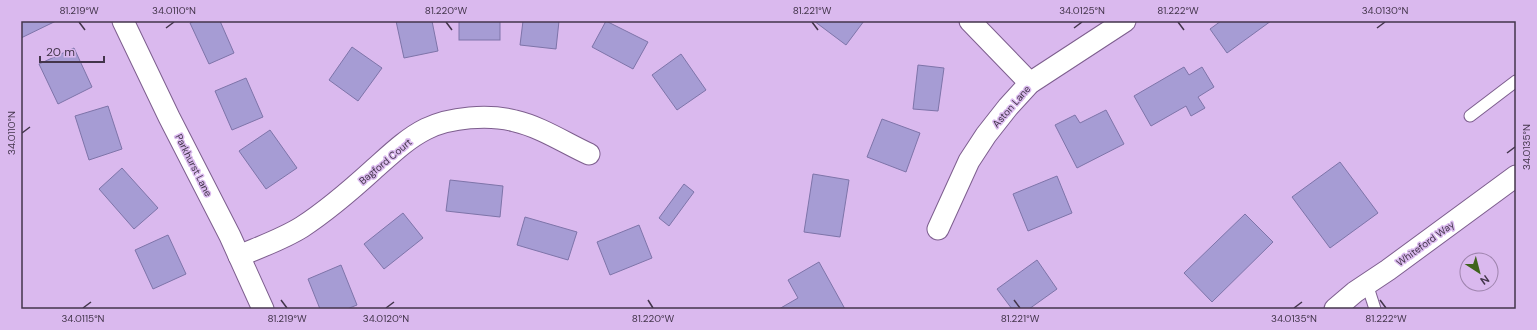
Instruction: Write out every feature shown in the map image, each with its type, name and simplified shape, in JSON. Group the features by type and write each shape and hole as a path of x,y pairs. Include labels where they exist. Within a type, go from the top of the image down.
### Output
{"street":[{"name":"Parkhurst Lane","path":"123,21 169,117 230,236 263,309"},
{"path":"970,21 1030,83"},
{"name":"Aston Lane","path":"938,229 974,154 986,135 1030,83 1125,21"},
{"name":"Bagford Court","path":"239,256 286,236 303,226 350,191 403,143 425,129 443,122 476,118 495,118 515,121 533,127 589,154"},
{"name":"Whiteford Way","path":"1335,309 1355,292 1401,261 1516,176"}],"lane":[{"path":"1470,116 1516,81"},
{"path":"1367,284 1375,309"}],"building":[{"path":"21,21 56,21 21,38"},
{"path":"194,21 220,21 234,53 209,64 190,23"},
{"path":"396,21 432,21 438,51 404,58"},
{"path":"459,21 500,21 500,40 459,40"},
{"path":"523,21 559,21 556,49 520,45"},
{"path":"606,21 648,42 633,69 592,47"},
{"path":"814,21 864,21 846,45"},
{"path":"1221,21 1271,21 1227,53 1210,29"},
{"path":"352,47 382,68 358,101 329,80"},
{"path":"74,48 92,87 58,104 39,64"},
{"path":"681,54 706,90 677,110 652,75"},
{"path":"918,65 944,68 938,111 913,109"},
{"path":"1184,67 1189,75 1202,67 1214,87 1198,97 1205,108 1191,116 1186,106 1151,126 1134,96"},
{"path":"246,78 263,117 232,130 215,91"},
{"path":"108,106 122,149 89,160 75,116"},
{"path":"1106,110 1124,144 1077,168 1055,125 1075,115 1080,123"},
{"path":"882,119 920,133 906,172 867,157"},
{"path":"270,130 297,168 266,189 239,151"},
{"path":"1340,162 1378,213 1330,248 1292,197"},
{"path":"122,168 158,208 134,229 99,189"},
{"path":"813,174 849,180 840,237 804,232"},
{"path":"1057,176 1072,213 1028,231 1013,194"},
{"path":"450,180 503,186 500,217 446,211"},
{"path":"684,184 694,192 669,226 659,218"},
{"path":"403,213 423,238 384,269 364,244"},
{"path":"1245,214 1273,242 1212,302 1184,273"},
{"path":"525,217 577,232 568,260 517,245"},
{"path":"639,225 652,258 610,275 597,242"},
{"path":"168,235 186,274 153,289 135,250"},
{"path":"1037,260 1057,289 1029,309 1012,309 997,289"},
{"path":"819,262 845,309 779,309 798,298 788,280"},
{"path":"341,265 357,305 347,309 320,309 308,279"}]}
